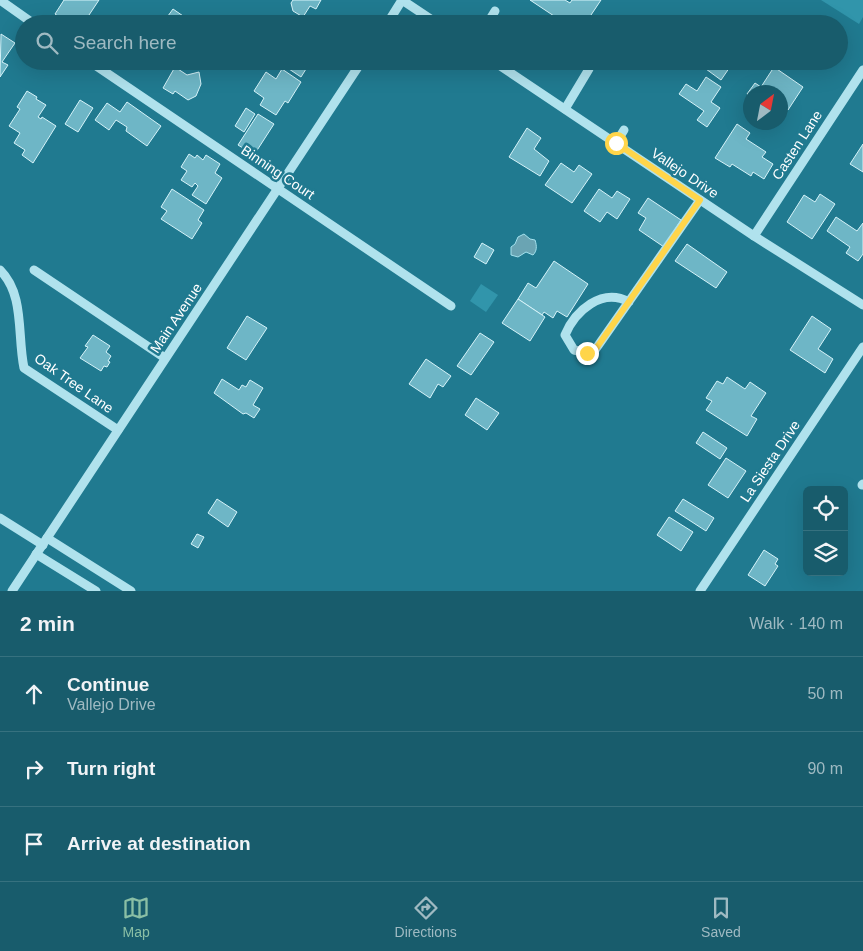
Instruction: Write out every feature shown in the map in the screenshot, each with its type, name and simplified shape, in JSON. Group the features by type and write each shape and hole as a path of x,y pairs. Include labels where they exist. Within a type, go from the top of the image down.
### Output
{"street":[{"path":"0,0 21,15"},
{"path":"393,15 402,0 424,15"},
{"path":"493,15 495,11"},
{"name":"Binning Court","path":"102,70 451,306"},
{"name":"Main Avenue","path":"12,591 356,70"},
{"name":"Vallejo Drive","path":"507,70 754,236 863,305"},
{"path":"565,109 589,70"},
{"name":"Casten Lane","path":"754,236 863,70"},
{"path":"616,143 624,130"},
{"path":"629,302 607,297 594,302 581,311 574,318 565,335 574,350 587,353 595,350 629,302 700,200"},
{"name":"Oak Tree Lane","path":"0,270 7,278 17,300 20,350 24,368 118,430"},
{"path":"34,270 165,358"},
{"name":"La Siesta Drive","path":"700,591 863,346"},
{"path":"0,518 45,541 131,591"},
{"path":"36,554 96,591"}],"shaded area":[{"path":"821,0 863,0 863,17 859,24 848,17 848,15 845,15"},
{"path":"524,234 530,239 535,240 536,248 533,255 526,252 518,257 511,255 511,247 515,244 518,237"},
{"path":"481,284 498,295 486,312 470,301"}],"building":[{"path":"64,0 99,0 89,15 55,14"},
{"path":"293,0 321,0 316,9 310,6 304,15 300,15 293,11 291,3"},
{"path":"530,0 565,0 570,3 572,0 601,0 591,15 552,15"},
{"path":"173,9 182,15 169,15"},
{"path":"1,34 15,43 2,62 8,65 0,77"},
{"path":"173,70 180,70 187,75 199,72 201,84 196,96 188,100 175,91 173,94 163,88"},
{"path":"281,70 283,70 301,82 288,103 285,101 276,115 260,105 264,98 254,91 266,72 276,79"},
{"path":"290,70 305,70 301,77"},
{"path":"707,70 728,70 721,80"},
{"path":"772,70 778,70 803,87 788,110 788,85 762,85"},
{"path":"706,77 721,87 711,102 720,108 707,127 697,120 704,111 679,94 686,84 697,91"},
{"path":"27,91 46,105 38,117 41,119 42,117 56,126 33,163 22,155 25,150 14,143 20,133 9,126 20,109 17,107"},
{"path":"80,100 93,108 78,132 65,124"},
{"path":"127,102 161,126 147,146 126,131 127,127 116,120 109,130 95,120 107,103 120,112"},
{"path":"246,108 255,114 244,132 235,126"},
{"path":"258,114 274,124 254,155 238,145"},
{"path":"737,124 743,130 750,133 746,139 766,152 762,157 773,164 764,179 753,172 751,176 732,164 730,167 715,158"},
{"path":"527,128 541,138 534,149 549,161 540,176 509,157"},
{"path":"863,144 863,172 850,164"},
{"path":"189,154 195,158 197,155 203,160 206,155 220,164 215,173 222,178 206,204 192,195 198,186 195,183 192,187 181,180 187,171 181,167"},
{"path":"561,163 574,172 579,165 592,174 572,203 545,185"},
{"path":"172,189 204,210 198,220 202,223 192,239 161,219 167,211 161,207"},
{"path":"599,189 612,198 617,191 630,199 617,219 607,212 600,222 584,211"},
{"path":"820,194 835,204 812,239 787,222 804,195 815,202"},
{"path":"648,198 681,220 664,247 639,230 646,218 638,213"},
{"path":"836,217 857,231 863,223 863,254 858,261 846,253 850,247 827,231"},
{"path":"482,243 494,250 486,264 474,257"},
{"path":"687,244 727,272 716,288 675,261"},
{"path":"554,261 588,284 567,317 557,311 553,318 544,312 542,315 518,299 528,283 536,288"},
{"path":"518,299 545,317 530,341 502,323"},
{"path":"247,316 267,328 246,360 227,348"},
{"path":"812,316 831,329 818,349 833,359 825,373 790,350"},
{"path":"480,333 494,342 471,375 457,366"},
{"path":"93,335 110,346 106,352 111,356 108,361 110,362 101,371 80,358 88,347 85,346"},
{"path":"426,359 451,376 443,387 438,384 430,398 409,384"},
{"path":"727,377 745,389 750,382 766,393 751,416 757,419 747,436 706,410 712,401 706,398 717,381 723,384"},
{"path":"222,379 239,390 242,385 246,387 250,380 263,388 253,405 260,409 254,418 246,413 243,414 214,393"},
{"path":"476,398 499,413 487,430 465,415"},
{"path":"703,432 727,448 720,459 696,443"},
{"path":"726,458 746,471 728,498 708,485"},
{"path":"217,499 237,512 228,527 208,513"},
{"path":"683,499 714,518 706,531 675,511"},
{"path":"669,517 693,532 681,551 657,535"},
{"path":"197,534 204,537 198,548 191,544"},
{"path":"764,550 778,559 775,564 778,566 765,586 748,575"}],"route":[{"path":"587,353 595,350 700,200 616,143"}]}
